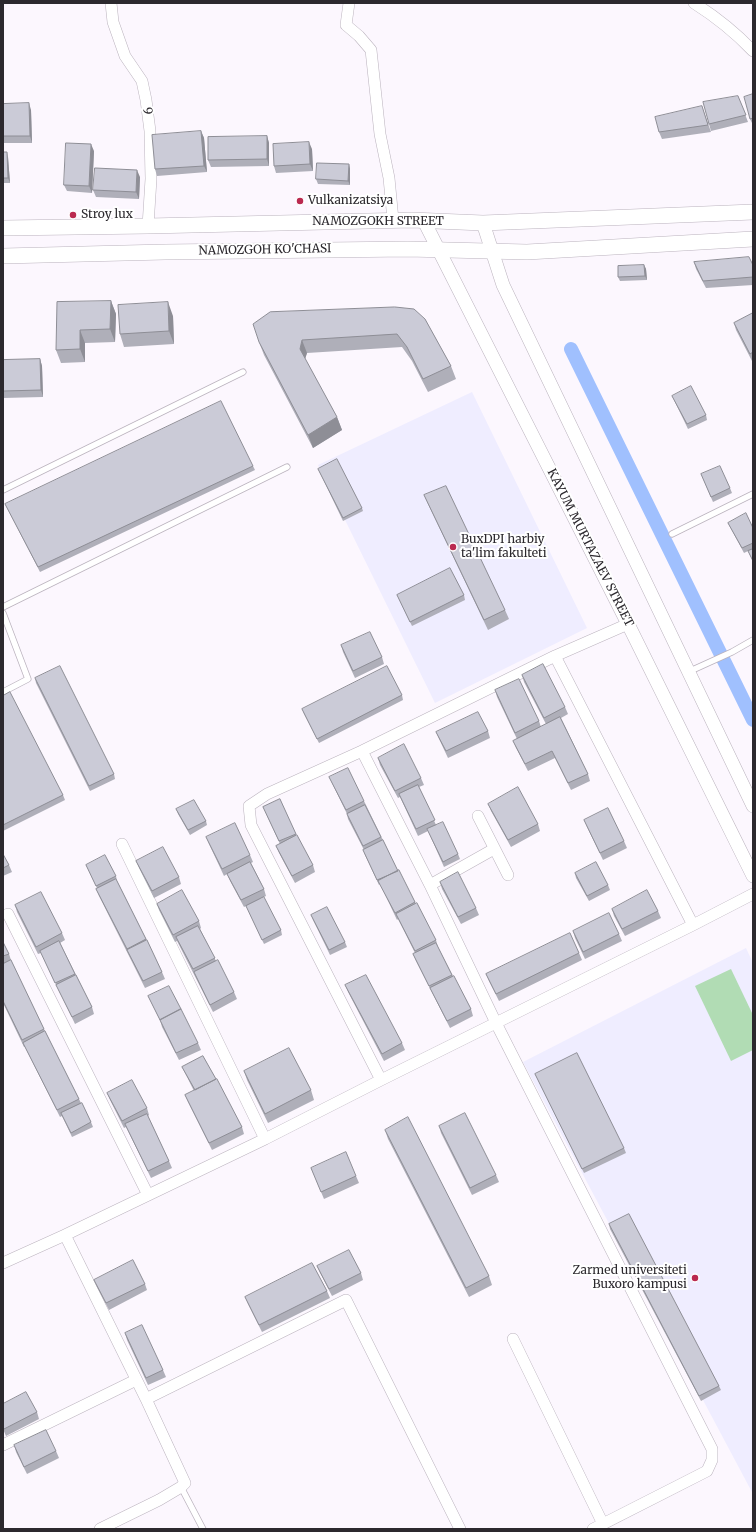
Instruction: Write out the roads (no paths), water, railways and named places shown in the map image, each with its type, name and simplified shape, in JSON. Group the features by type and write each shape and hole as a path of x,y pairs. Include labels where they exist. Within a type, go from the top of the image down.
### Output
{"main road":[{"name":"NAMOZGOKH STREET","path":"3,228 393,220 483,223 753,212"},
{"name":"NAMOZGOH KO'CHASI","path":"3,256 164,252 438,249 527,252 753,239"}],"street":[{"name":"9","path":"111,3 113,22 125,56 142,81 146,100 150,131 151,179 148,226"},
{"path":"349,3 346,26 359,36 371,50 380,134 389,178 393,220"},
{"path":"694,3 731,30 753,51"},
{"name":"KAYUM MURTAZAEV STREET","path":"424,221 628,624 753,876"},
{"path":"483,223 502,285 688,672 749,789 753,806"},
{"path":"381,1080 251,825 249,806 267,794 362,751 555,656 628,624"},
{"path":"555,656 693,926"},
{"path":"362,751 430,885 496,1023 712,1449 712,1460 708,1471 598,1527 513,1339"},
{"path":"478,816 508,875"},
{"path":"122,844 265,1139"},
{"path":"430,885 494,848"},
{"path":"3,1263 65,1235 265,1139 693,926 753,894"},
{"path":"8,914 148,1194"},
{"path":"65,1235 146,1399 185,1483 181,1488 159,1500 100,1529"},
{"path":"146,1399 346,1300 460,1529"},
{"path":"3,1445 136,1380"}],"lane":[{"path":"3,490 243,372"},
{"path":"3,607 286,467"},
{"path":"672,534 753,494"},
{"path":"3,612 28,680 3,692"},
{"path":"688,672 726,655 753,640"},
{"path":"181,1488 203,1529"}],"waterway":[{"path":"571,349 753,720"}],"place":[{"name":"Vulkanizatsiya","path":"300,201"},
{"name":"Stroy lux","path":"73,215"},
{"name":"BuxDPI harbiy ta'lim fakulteti","path":"453,547"},
{"name":"Zarmed universiteti Buxoro kampusi","path":"695,1278"}]}
